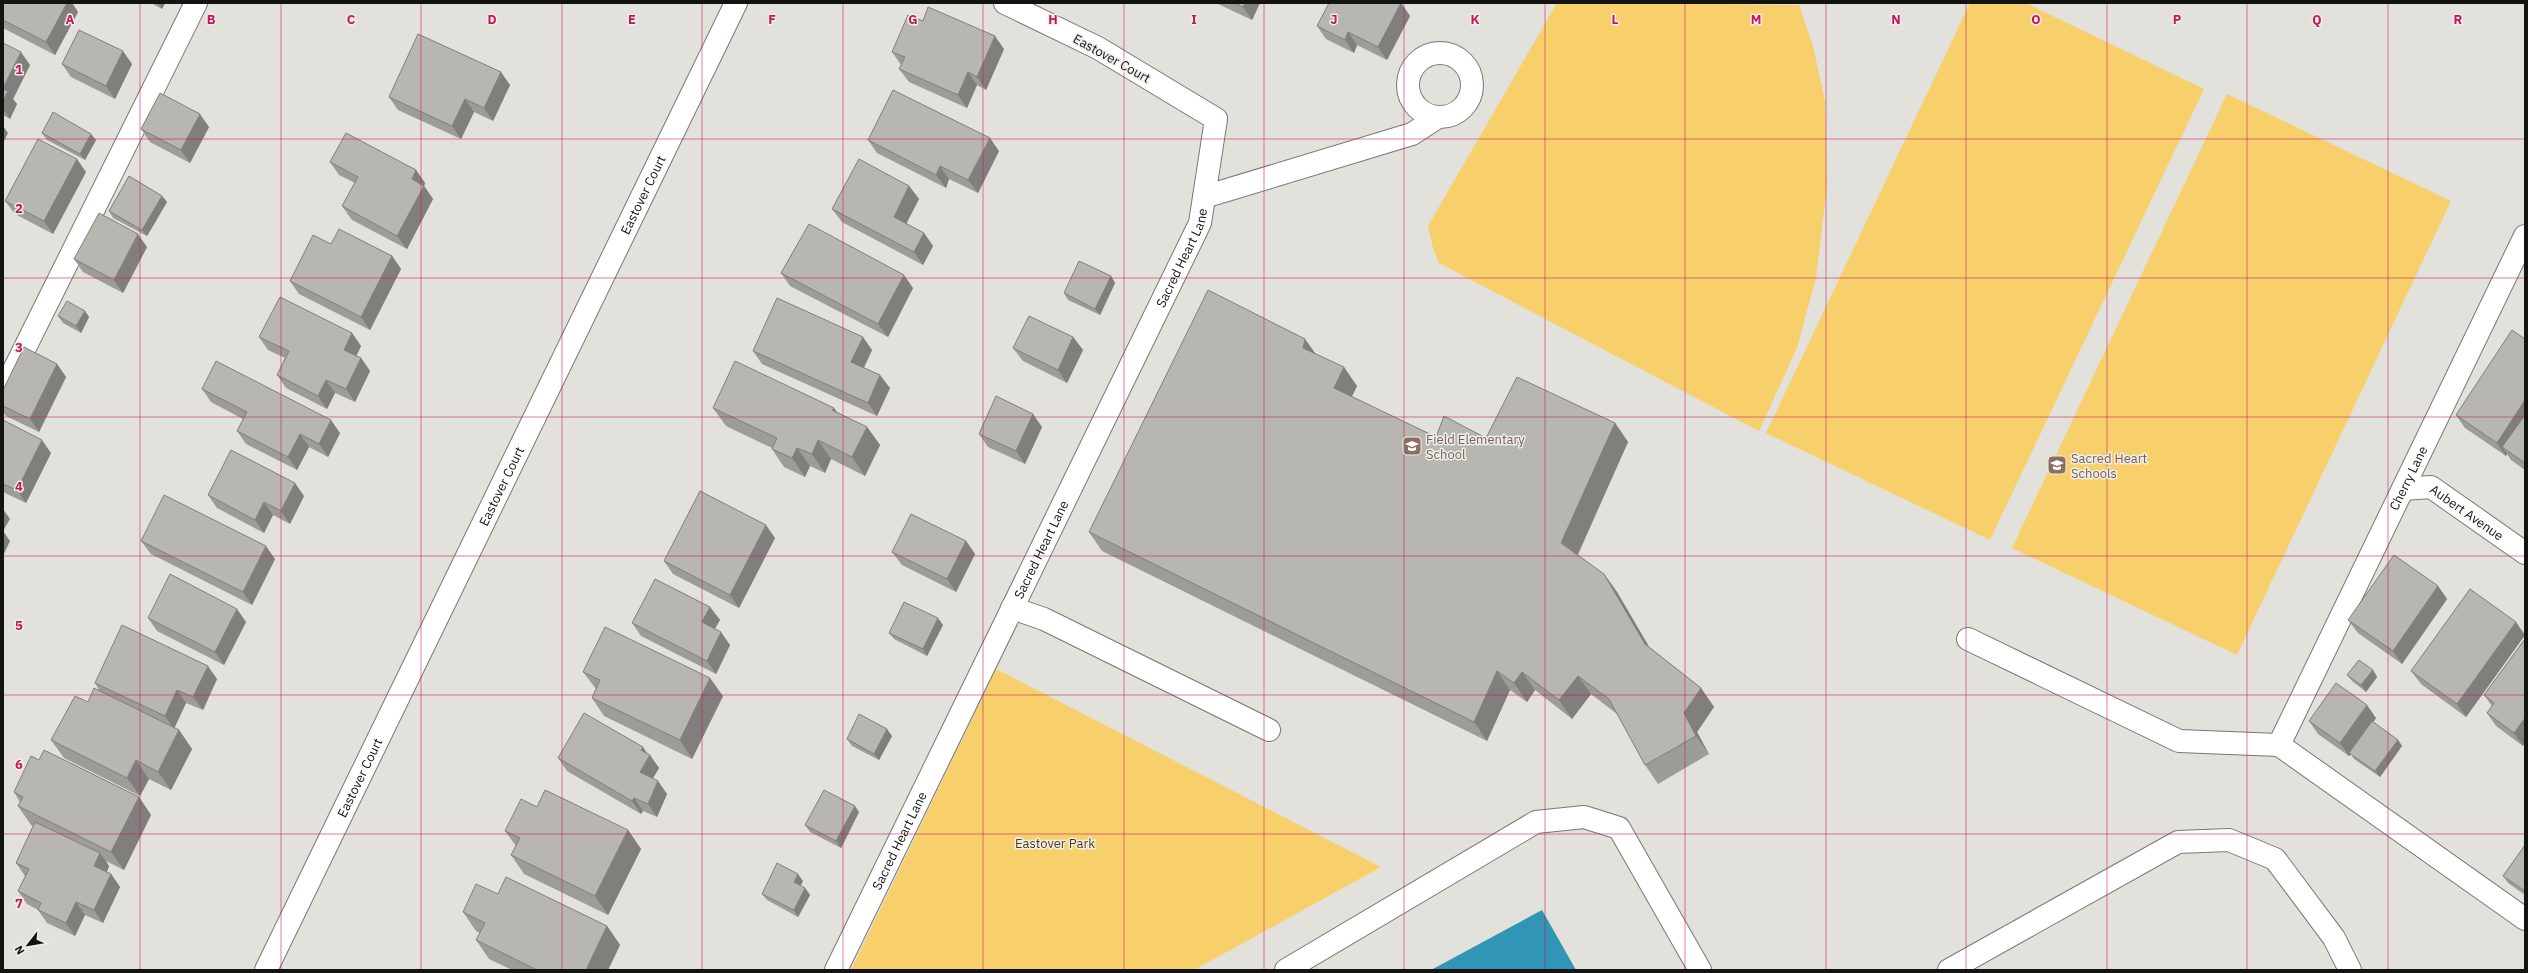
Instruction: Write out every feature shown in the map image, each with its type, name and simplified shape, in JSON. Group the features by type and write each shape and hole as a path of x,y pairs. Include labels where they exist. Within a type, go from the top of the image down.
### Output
{"street":[{"path":"3,392 196,3"},
{"name":"Eastover Court","path":"266,970 736,3"},
{"name":"Eastover Court","path":"1005,3 1098,48 1216,118"},
{"path":"1204,196 1412,134 1438,117"},
{"name":"Sacred Heart Lane","path":"836,970 1200,223 1216,118"},
{"name":"Cherry Lane","path":"2279,745 2525,236"},
{"name":"Aubert Avenue","path":"2403,489 2431,487 2525,553"},
{"path":"1012,608 1044,619 1269,730"},
{"path":"1968,639 2179,741 2279,745 2525,919"},
{"path":"1286,970 1536,822 1584,817 1619,828 1700,970"},
{"path":"1949,970 2178,842 2229,840 2275,859 2334,938 2350,970"}],"green space":[{"path":"1557,3 1799,5 1813,46 1825,101 1827,186 1816,278 1797,348 1759,431 1439,263 1433,248 1428,226"},
{"path":"1970,3 2026,3 2204,89 1990,540 1766,433"},
{"path":"2227,94 2451,201 2237,655 2012,548"},
{"name":"Eastover Park","path":"996,669 1381,867 1194,970 851,970"}],"water":[{"path":"1542,910 1576,970 1431,970"}],"building":[{"path":"3,3 67,3 46,42 3,20"},
{"path":"1234,3 1245,3 1243,7"},
{"path":"1329,3 1401,3 1378,47 1348,32 1345,40 1317,26"},
{"path":"928,7 995,36 977,77 968,72 958,95 899,69 905,57 892,52 908,15 923,21"},
{"path":"79,30 123,51 106,86 62,64"},
{"path":"418,34 501,72 484,108 465,99 452,126 389,97"},
{"path":"3,43 21,52 3,88"},
{"path":"3,89 8,91 3,101"},
{"path":"893,90 990,138 968,180 940,166 936,175 868,140"},
{"path":"160,93 200,114 181,150 141,129"},
{"path":"53,112 91,134 80,154 42,133"},
{"path":"346,133 416,170 412,179 424,186 397,236 342,206 358,177 330,162"},
{"path":"38,139 77,159 44,221 5,201"},
{"path":"859,159 909,186 894,217 924,233 914,252 832,209"},
{"path":"129,176 162,196 142,230 109,211"},
{"path":"99,213 138,234 114,280 74,259"},
{"path":"809,224 904,275 878,324 781,273"},
{"path":"339,229 392,256 361,317 290,281 313,235 331,244"},
{"path":"1079,261 1111,276 1095,309 1064,293"},
{"name":"Field Elementary School","path":"1208,290 1305,339 1303,348 1344,367 1334,388 1436,437 1444,416 1486,438 1517,377 1615,423 1561,543 1604,574 1645,644 1701,688 1684,713 1696,736 1645,765 1609,699 1578,676 1559,700 1522,672 1514,683 1497,671 1474,722 1089,532"},
{"path":"280,297 352,333 344,350 361,358 346,389 326,380 318,396 277,375 289,351 259,337"},
{"path":"777,298 863,337 851,362 880,375 868,403 753,351"},
{"path":"67,301 85,311 76,326 58,316"},
{"path":"1029,316 1073,337 1058,370 1013,348"},
{"path":"2512,330 2525,339 2525,400 2497,443 2456,415"},
{"path":"24,347 57,364 30,419 3,406 3,390"},
{"path":"216,361 331,420 319,444 300,434 288,457 237,431 247,412 202,389"},
{"path":"735,361 834,408 832,410 867,427 852,457 818,440 812,454 797,448 792,458 772,449 777,438 713,408"},
{"path":"996,396 1033,414 1016,451 979,434"},
{"path":"2525,415 2525,463 2502,447"},
{"path":"3,420 42,440 17,490 3,484"},
{"path":"231,450 295,483 281,511 264,502 255,520 208,495"},
{"path":"700,491 766,525 730,595 664,561"},
{"path":"164,495 266,546 243,592 141,541"},
{"path":"911,514 966,541 947,579 892,552"},
{"path":"2394,555 2438,586 2393,651 2348,620"},
{"path":"170,574 237,609 215,652 148,618"},
{"path":"655,579 710,607 702,622 721,632 707,661 632,623"},
{"path":"2470,589 2516,622 2457,704 2411,671"},
{"path":"904,602 938,618 923,649 889,633"},
{"path":"122,625 208,666 193,697 177,690 165,716 95,683"},
{"path":"605,627 710,678 680,740 592,698 600,680 583,672"},
{"path":"2525,639 2525,718 2514,733 2487,713 2494,703 2484,695"},
{"path":"2359,660 2373,670 2361,685 2347,675"},
{"path":"2336,683 2367,705 2340,743 2309,721"},
{"path":"94,688 179,730 158,772 136,760 127,778 51,740 75,696 88,702"},
{"path":"584,713 643,747 641,750 650,755 640,772 658,781 648,804 634,798 632,801 558,758"},
{"path":"859,714 887,729 874,754 847,739"},
{"path":"2372,721 2398,740 2375,771 2349,753"},
{"path":"44,750 139,797 111,852 18,806 23,797 14,792 31,756 39,760"},
{"path":"545,790 628,830 595,896 511,855 520,838 505,831 521,799 537,807"},
{"path":"824,790 855,806 836,841 805,825"},
{"path":"35,822 100,853 94,866 111,874 94,910 76,902 66,923 38,910 41,903 18,891 29,869 16,863"},
{"path":"2525,845 2525,891 2503,876"},
{"path":"777,863 798,874 794,882 805,888 794,910 762,894"},
{"path":"506,877 607,926 586,970 537,970 476,940 485,923 463,912 476,884 498,894"}],"place":[{"name":"Field Elementary School","path":"1412,446"},
{"name":"Sacred Heart Schools","path":"2057,465"}]}
